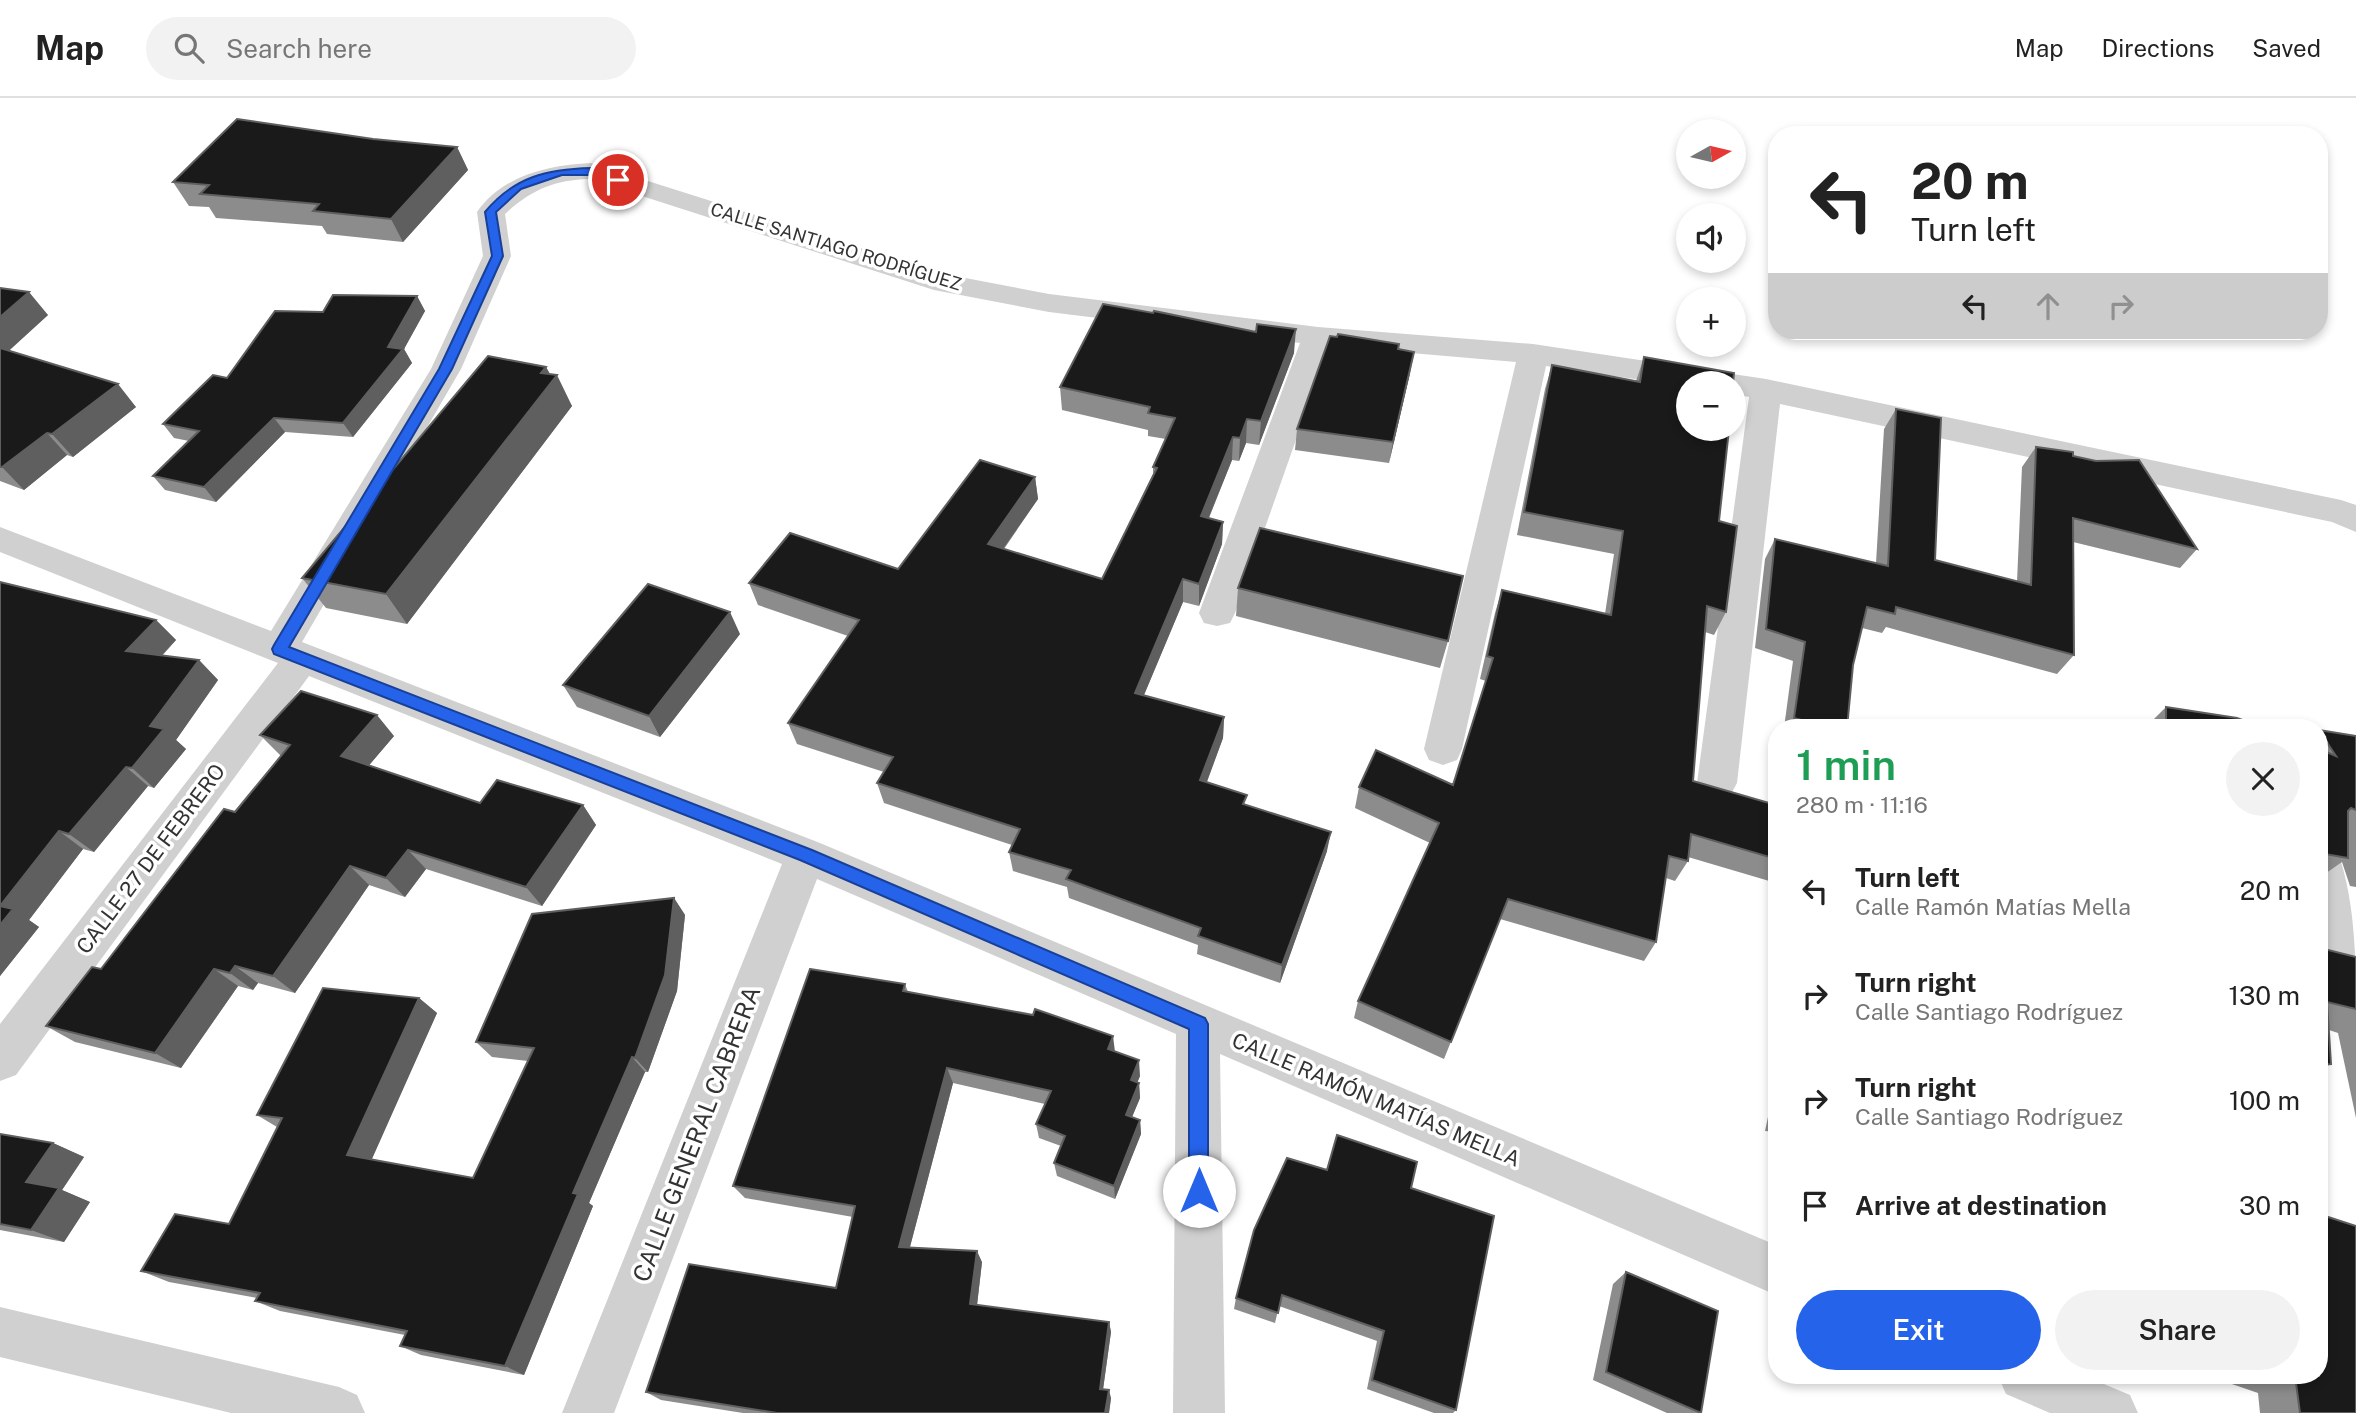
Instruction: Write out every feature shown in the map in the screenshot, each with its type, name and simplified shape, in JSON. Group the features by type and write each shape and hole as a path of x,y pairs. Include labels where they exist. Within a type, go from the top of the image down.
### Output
{"street":[{"name":"CALLE SANTIAGO RODRÍGUEZ","path":"291,654 446,369 498,256 491,212 517,187 561,172 591,171 934,281 1049,303 1318,336 1533,354 1676,375"},
{"path":"1217,613 1318,336"},
{"path":"1443,749 1533,354"},
{"path":"1717,783 1750,386 2341,512 2356,520"},
{"name":"CALLE RAMÓN MATÍAS MELLA","path":"0,539 806,855 1768,1267"},
{"name":"CALLE 27 DE FEBRERO","path":"0,1060 291,654"},
{"name":"CALLE GENERAL CABRERA","path":"588,1413 806,855"},
{"path":"2328,887 2356,998"},
{"path":"1198,1024 1199,1413"},
{"path":"0,1332 339,1413"},
{"path":"2043,1384 2112,1413"}],"building":[{"path":"237,119 373,139 457,147 391,219 313,211 319,204 200,194 209,185 173,182"},
{"path":"0,288 29,292 0,317"},
{"path":"333,295 417,296 388,347 403,349 343,423 274,418 204,487 153,476 199,431 163,424 213,375 227,378 275,311 323,312"},
{"path":"1103,304 1153,313 1154,311 1256,332 1257,324 1296,329 1261,421 1247,419 1240,438 1233,437 1201,516 1223,522 1199,584 1183,579 1135,693 1224,717 1200,780 1247,795 1243,804 1331,832 1282,965 1198,936 1201,928 1066,879 1071,870 1009,852 1020,829 877,783 893,757 788,723 859,620 749,583 790,533 898,569 980,460 1035,477 988,544 1102,579 1157,468 1153,467 1175,418 1148,413 1150,407 1060,387"},
{"path":"1338,334 1399,344 1398,349 1414,352 1393,442 1297,429 1330,336 1337,337"},
{"path":"0,348 118,384 52,434 47,433 0,467"},
{"path":"488,356 546,367 541,373 557,375 386,594 302,578"},
{"path":"1644,357 1723,371 1676,371 1676,441 1728,441 1719,521 1737,526 1726,612 1707,606 1693,781 1768,803 1768,857 1691,834 1688,861 1669,856 1656,942 1508,899 1451,1042 1358,1001 1439,823 1359,787 1376,750 1453,785 1493,658 1487,656 1502,590 1611,615 1623,531 1524,512 1552,365 1640,382"},
{"path":"1896,409 1941,418 1935,560 2031,585 2036,447 2073,452 2073,456 2096,461 2139,460 2197,549 2073,518 2074,655 1896,607 1895,614 1867,607 1853,665 1848,719 1794,718 1805,642 1766,629 1775,539 1888,566"},
{"path":"1260,528 1463,576 1448,641 1238,588"},
{"path":"0,582 156,620 126,651 199,660 150,726 164,729 132,768 126,767 69,834 59,831 0,906"},
{"path":"648,584 730,612 649,716 563,685"},
{"path":"301,691 377,715 341,756 480,803 497,780 583,805 526,887 408,850 386,878 350,866 273,976 235,966 230,973 214,969 155,1053 46,1026 92,967 101,969 224,809 235,812 290,745 260,735"},
{"path":"2166,707 2240,719 2166,719"},
{"path":"2328,731 2356,736 2356,810 2351,808 2348,811 2348,858 2328,855 2328,753 2336,756 2328,744"},
{"path":"674,898 665,975 635,1058 632,1057 573,1193 578,1194 505,1366 400,1346 407,1331 255,1301 260,1293 141,1271 175,1214 229,1224 282,1118 257,1115 323,988 419,998 347,1155 473,1178 534,1048 476,1042 532,914"},
{"path":"0,906 13,909 0,925"},
{"path":"2328,950 2356,957 2356,1009 2328,1002"},
{"path":"810,969 905,984 903,991 1033,1015 1035,1009 1113,1036 1108,1049 1139,1060 1131,1080 1139,1083 1126,1115 1140,1120 1114,1186 1054,1163 1065,1136 1036,1124 1051,1091 947,1068 899,1247 977,1251 970,1304 1109,1322 1100,1389 1109,1390 1105,1413 777,1413 646,1392 689,1264 836,1288 855,1206 733,1186"},
{"path":"2328,1018 2331,1064 2328,1064"},
{"path":"0,1134 53,1143 26,1182 59,1188 31,1230 0,1224"},
{"path":"1337,1135 1417,1162 1411,1188 1494,1216 1456,1410 1372,1380 1384,1331 1282,1295 1278,1313 1236,1298 1254,1230 1287,1158 1327,1170"},
{"path":"2328,1217 2356,1226 2356,1413 2300,1413 2296,1384 2328,1384"},
{"path":"1626,1272 1718,1311 1701,1413 1606,1372"}],"route":[{"path":"618,180 591,171 561,172 517,187 491,212 498,256 446,369 279,649 806,855 1198,1024 1199,1191"}]}
